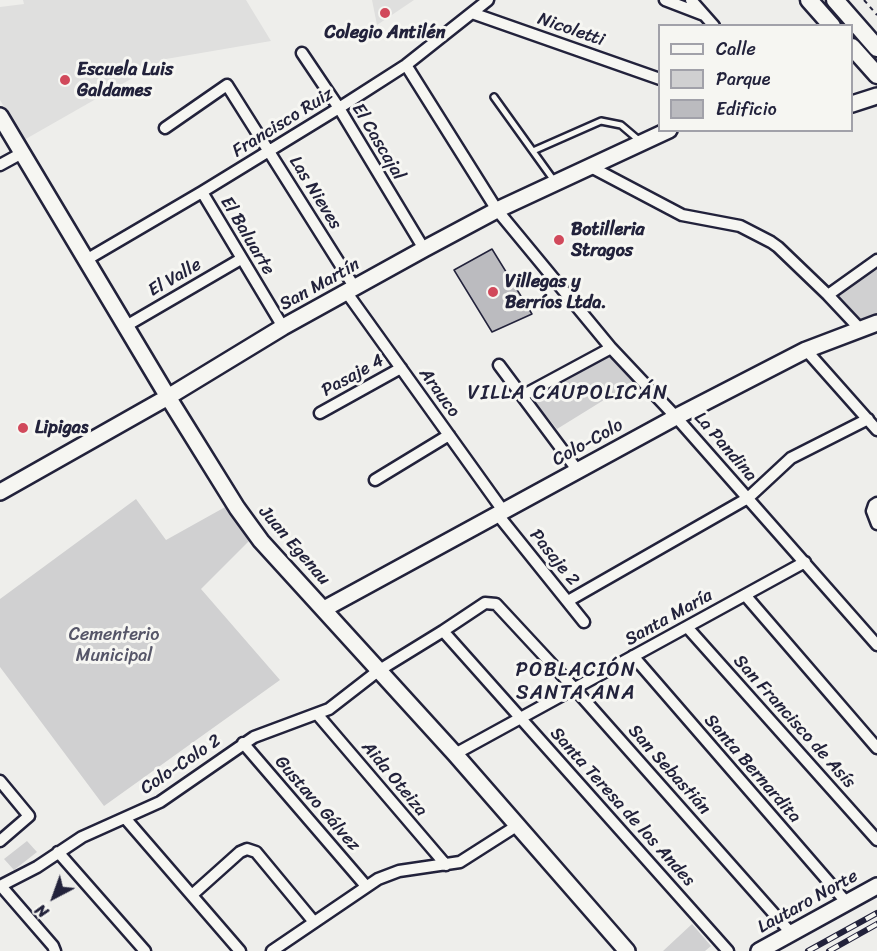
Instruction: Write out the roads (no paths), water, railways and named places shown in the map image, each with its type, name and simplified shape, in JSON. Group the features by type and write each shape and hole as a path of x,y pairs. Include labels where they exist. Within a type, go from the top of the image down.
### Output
{"main road":[{"path":"809,0 830,24"},
{"path":"835,0 877,48"},
{"path":"853,48 877,75"},
{"path":"853,104 877,96"},
{"name":"Juan Egenau","path":"0,116 168,397 237,508 261,541 455,754 627,951"},
{"name":"San Martín","path":"0,492 168,397 283,327 423,249 497,210 665,132"},
{"name":"Colo-Colo","path":"324,609 676,417 806,350 877,322"},
{"name":"Lautaro Norte","path":"759,951 877,886"}],"street":[{"name":"Francisco Ruiz","path":"86,260 339,108 406,64 488,0"},
{"path":"665,0 704,15"},
{"path":"691,0 712,24"},
{"name":"Nicoletti","path":"472,13 658,78"},
{"name":"El Cascajal","path":"302,53 339,108 423,249"},
{"name":"La Pandina","path":"406,64 497,210 610,348 676,417 877,645"},
{"name":"Las Nieves","path":"165,128 227,85 351,291"},
{"path":"0,165 22,153"},
{"path":"591,167 682,215 740,226 771,242 828,295 860,329"},
{"name":"El Baluarte","path":"202,192 283,327"},
{"name":"El Valle","path":"126,326 241,259"},
{"path":"828,295 877,260"},
{"name":"Arauco","path":"351,291 501,513"},
{"path":"522,396 610,348"},
{"path":"806,350 877,430"},
{"path":"499,365 578,471"},
{"name":"Pasaje 4","path":"320,413 401,368"},
{"path":"568,601 748,498 791,458 868,419"},
{"path":"375,480 449,435"},
{"path":"877,502 872,511 877,524"},
{"name":"Pasaje 2","path":"501,513 584,622"},
{"name":"Santa María","path":"455,754 805,562"},
{"path":"745,595 877,748"},
{"name":"Colo-Colo 2","path":"0,886 82,837 170,796 243,743 264,732 317,714 338,703 378,671 485,603 496,604"},
{"name":"San Sebastián","path":"496,604 574,688 791,933"},
{"name":"San Francisco de Asís","path":"687,627 877,840"},
{"name":"Santa Teresa de los Andes","path":"443,631 728,951"},
{"name":"Santa Bernardita","path":"633,656 847,903"},
{"name":"Aida Oteiza","path":"317,714 446,865"},
{"name":"Gustavo Gálvez","path":"243,743 366,886"},
{"path":"0,782 29,816 0,841"},
{"path":"124,818 240,951"},
{"path":"272,951 366,886 393,873 446,865 466,859 518,825"},
{"path":"192,895 240,852 247,849 256,852 315,922"},
{"path":"58,852 145,951"},
{"path":"0,886 55,951"}],"lane":[{"path":"494,98 556,183"},
{"path":"533,151 601,121 621,125 642,143"}],"railway":[{"path":"808,951 877,913"},
{"path":"829,951 877,924"}],"place":[{"name":"Colegio Antilén","path":"385,13"},
{"name":"Escuela Luis Galdames","path":"65,80"},
{"name":"Botilleria Stragos","path":"559,240"},
{"name":"Villegas y Berríos Ltda.","path":"493,292"},
{"name":"Lipigas","path":"23,428"}],"district":[{"name":"VILLA CAUPOLICÁN","path":"568,394"},
{"name":"POBLACIÓN SANTA ANA","path":"576,682"}],"park label":[{"name":"Cementerio Municipal","path":"114,645"}]}
